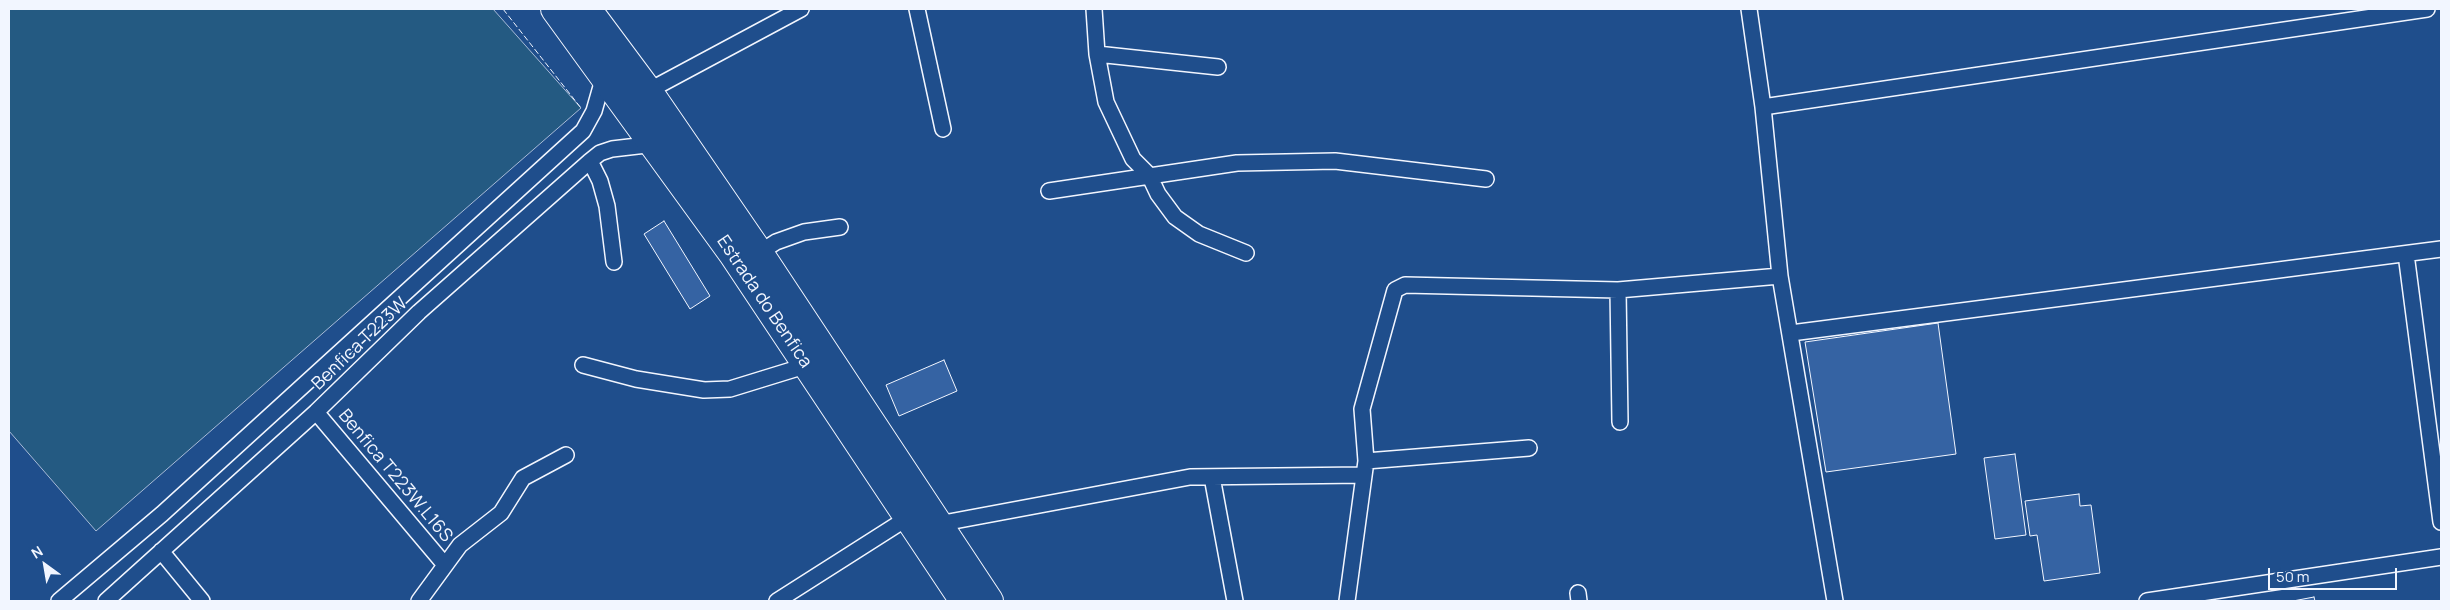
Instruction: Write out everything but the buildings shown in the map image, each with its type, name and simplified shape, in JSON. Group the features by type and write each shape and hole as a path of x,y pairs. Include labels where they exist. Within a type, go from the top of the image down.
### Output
{"highway":[{"name":"Estrada do Benfica","path":"555,9 654,144 808,365 964,601"},
{"name":"Estrada do Benfica","path":"587,9 648,91 759,253 989,601"}],"street":[{"path":"648,91 801,9"},
{"path":"917,9 943,129"},
{"path":"1094,9 1097,54 1106,102 1133,159 1149,174 1158,194 1175,217 1199,234 1246,253"},
{"path":"1749,9 1763,107 1780,276 1835,601"},
{"path":"1763,107 2427,9"},
{"path":"1097,54 1218,67"},
{"path":"58,601 162,514 583,131 594,111 604,76"},
{"name":"Benfica T223W","path":"106,601 316,412 419,312 590,161 600,153 612,149 654,144"},
{"path":"590,161 600,182 607,206 614,262"},
{"path":"1049,191 1113,183 1149,174 1237,163 1335,161 1486,179"},
{"path":"759,253 776,242 804,232 840,227"},
{"path":"1791,333 2441,249"},
{"path":"2406,254 2441,522"},
{"path":"1347,601 1365,468 1362,409 1395,290 1405,285 1618,290 1780,276"},
{"path":"1618,290 1620,422"},
{"path":"582,365 636,379 704,390 730,389 808,365"},
{"name":"Benfica T223W.L16S","path":"316,412 444,565"},
{"path":"938,524 1170,480 1365,468 1529,448"},
{"path":"419,601 460,545 502,513 523,478 566,455"},
{"path":"1212,476 1235,601"},
{"path":"778,601 909,518"},
{"path":"161,551 202,601"},
{"path":"2147,601 2441,557"}],"shaded area":[{"path":"9,9 493,9 581,108 96,531 9,431"}],"fence":[{"path":"503,9 581,108"}]}
